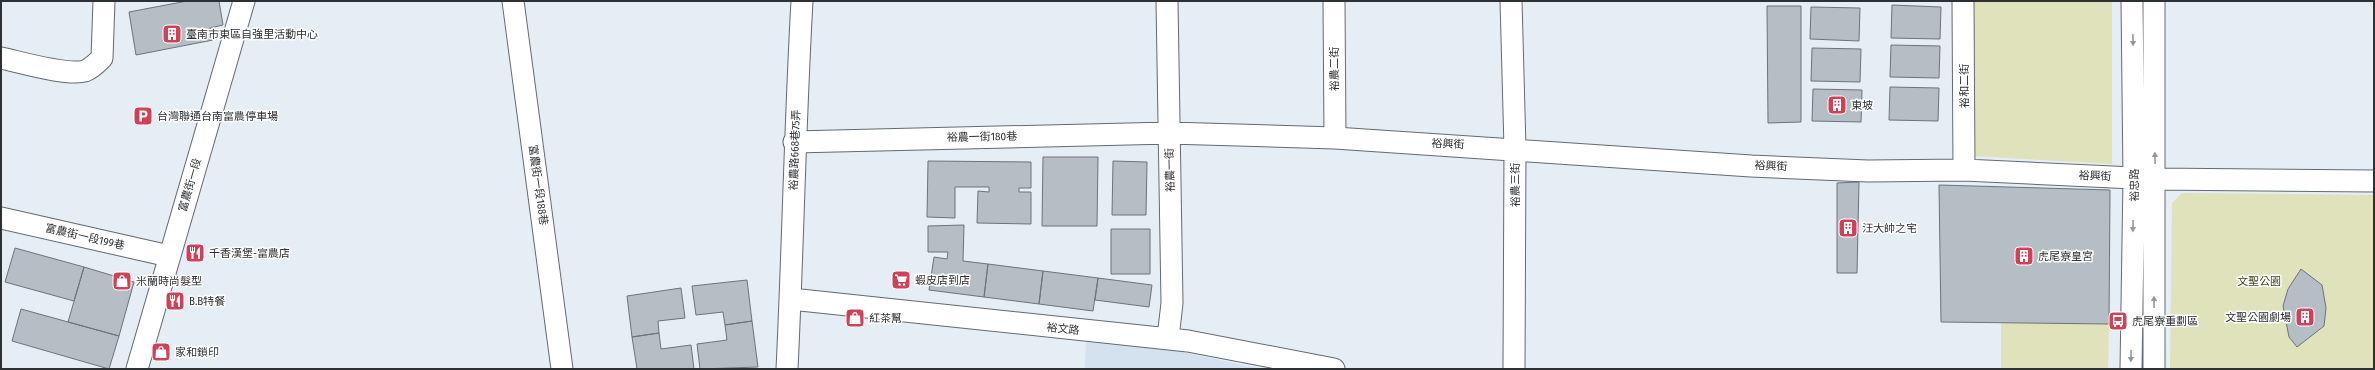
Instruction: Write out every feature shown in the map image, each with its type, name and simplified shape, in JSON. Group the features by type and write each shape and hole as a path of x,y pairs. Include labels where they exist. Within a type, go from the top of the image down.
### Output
{"street":[{"path":"1,58 72,73 85,71 96,65 102,58 104,1"},
{"name":"富農街一段","path":"137,369 244,1"},
{"name":"富農街一段188巷","path":"513,1 562,369"},
{"name":"裕農路668巷75弄","path":"787,369 791,299 794,142 802,1"},
{"name":"裕農一街","path":"1167,1 1172,303 1168,338"},
{"name":"裕農二街","path":"1334,1 1335,138"},
{"name":"裕農三街","path":"1511,1 1515,148 1514,369"},
{"name":"裕和二街","path":"1963,1 1964,170"},
{"name":"裕忠路","path":"2131,369 2134,178 2132,1"},
{"name":"裕忠路","path":"2154,1 2154,369"},
{"name":"裕農一街180巷","path":"794,142 1169,133"},
{"name":"裕興街","path":"1169,133 1335,138 1515,148 1751,166 1868,171 1964,170 2155,179 2374,181"},
{"name":"富農街一段199巷","path":"1,218 169,256"},
{"name":"裕文路","path":"791,299 983,321 1168,338 1334,369"}],"shaded area":[{"path":"1086,339 1168,349 1261,369 1085,369"}],"green space":[{"path":"1974,1 2112,1 2112,164 1972,156"},
{"name":"文聖公園","path":"2182,193 2374,195 2374,369 2170,369 2172,203"},
{"path":"2001,322 2109,324 2108,369 2001,369"}],"building":[{"name":"臺南市東區自強里活動中心","path":"187,1 219,1 223,25 210,28 213,40 136,55 129,12"},
{"path":"1892,5 1941,7 1940,39 1891,38"},
{"path":"1767,6 1801,6 1801,122 1768,123"},
{"path":"1811,7 1860,8 1859,41 1810,39"},
{"path":"1891,45 1940,46 1939,78 1890,77"},
{"path":"1812,48 1861,49 1860,82 1811,81"},
{"path":"1890,87 1939,88 1938,121 1889,120"},
{"name":"東坡","path":"1813,89 1862,90 1861,122 1812,121"},
{"path":"1043,157 1098,157 1097,226 1042,226"},
{"path":"928,161 1031,162 1031,188 1019,188 1019,192 1031,192 1031,224 977,223 978,191 989,192 989,187 955,187 955,218 927,217"},
{"path":"1113,161 1147,162 1146,215 1112,215"},
{"name":"汪大帥之宅","path":"1859,182 1857,273 1837,273 1837,183"},
{"name":"虎尾寮皇宮","path":"1939,185 2110,190 2109,324 1941,322"},
{"path":"964,225 963,261 988,264 984,297 929,290 934,257 947,259 948,252 928,252 928,226"},
{"path":"1111,229 1150,229 1150,274 1111,274"},
{"path":"15,248 84,267 74,301 5,282"},
{"path":"988,264 1043,271 1039,304 984,297"},
{"path":"84,267 134,282 119,336 68,322"},
{"name":"文聖公園劇場","path":"2301,269 2322,285 2326,308 2324,326 2297,347 2289,337 2283,306 2288,289"},
{"path":"1043,271 1098,278 1093,311 1039,304"},
{"path":"1098,278 1152,285 1149,307 1095,300"},
{"path":"747,280 752,321 725,325 723,312 696,315 692,286"},
{"path":"681,288 685,318 658,321 659,333 632,337 627,296"},
{"path":"21,309 119,336 109,369 12,341"},
{"path":"752,321 758,367 700,369 697,344 727,340 725,325"},
{"path":"659,333 661,349 691,345 694,369 637,369 632,337"}],"place":[{"name":"臺南市東區自強里活動中心","path":"172,34"},
{"name":"東坡","path":"1837,105"},
{"name":"台灣聯通台南富農停車場","path":"143,116"},
{"name":"汪大帥之宅","path":"1848,228"},
{"name":"千香漢堡-富農店","path":"195,253"},
{"name":"虎尾寮皇宮","path":"2024,256"},
{"name":"蝦皮店到店","path":"901,280"},
{"name":"米蘭時尚髮型","path":"122,281"},
{"name":"B.B特餐","path":"175,301"},
{"name":"文聖公園劇場","path":"2305,317"},
{"name":"紅茶幫","path":"855,318"},
{"name":"虎尾寮重劃區","path":"2118,321"},
{"name":"家和鎖印","path":"161,352"}]}
